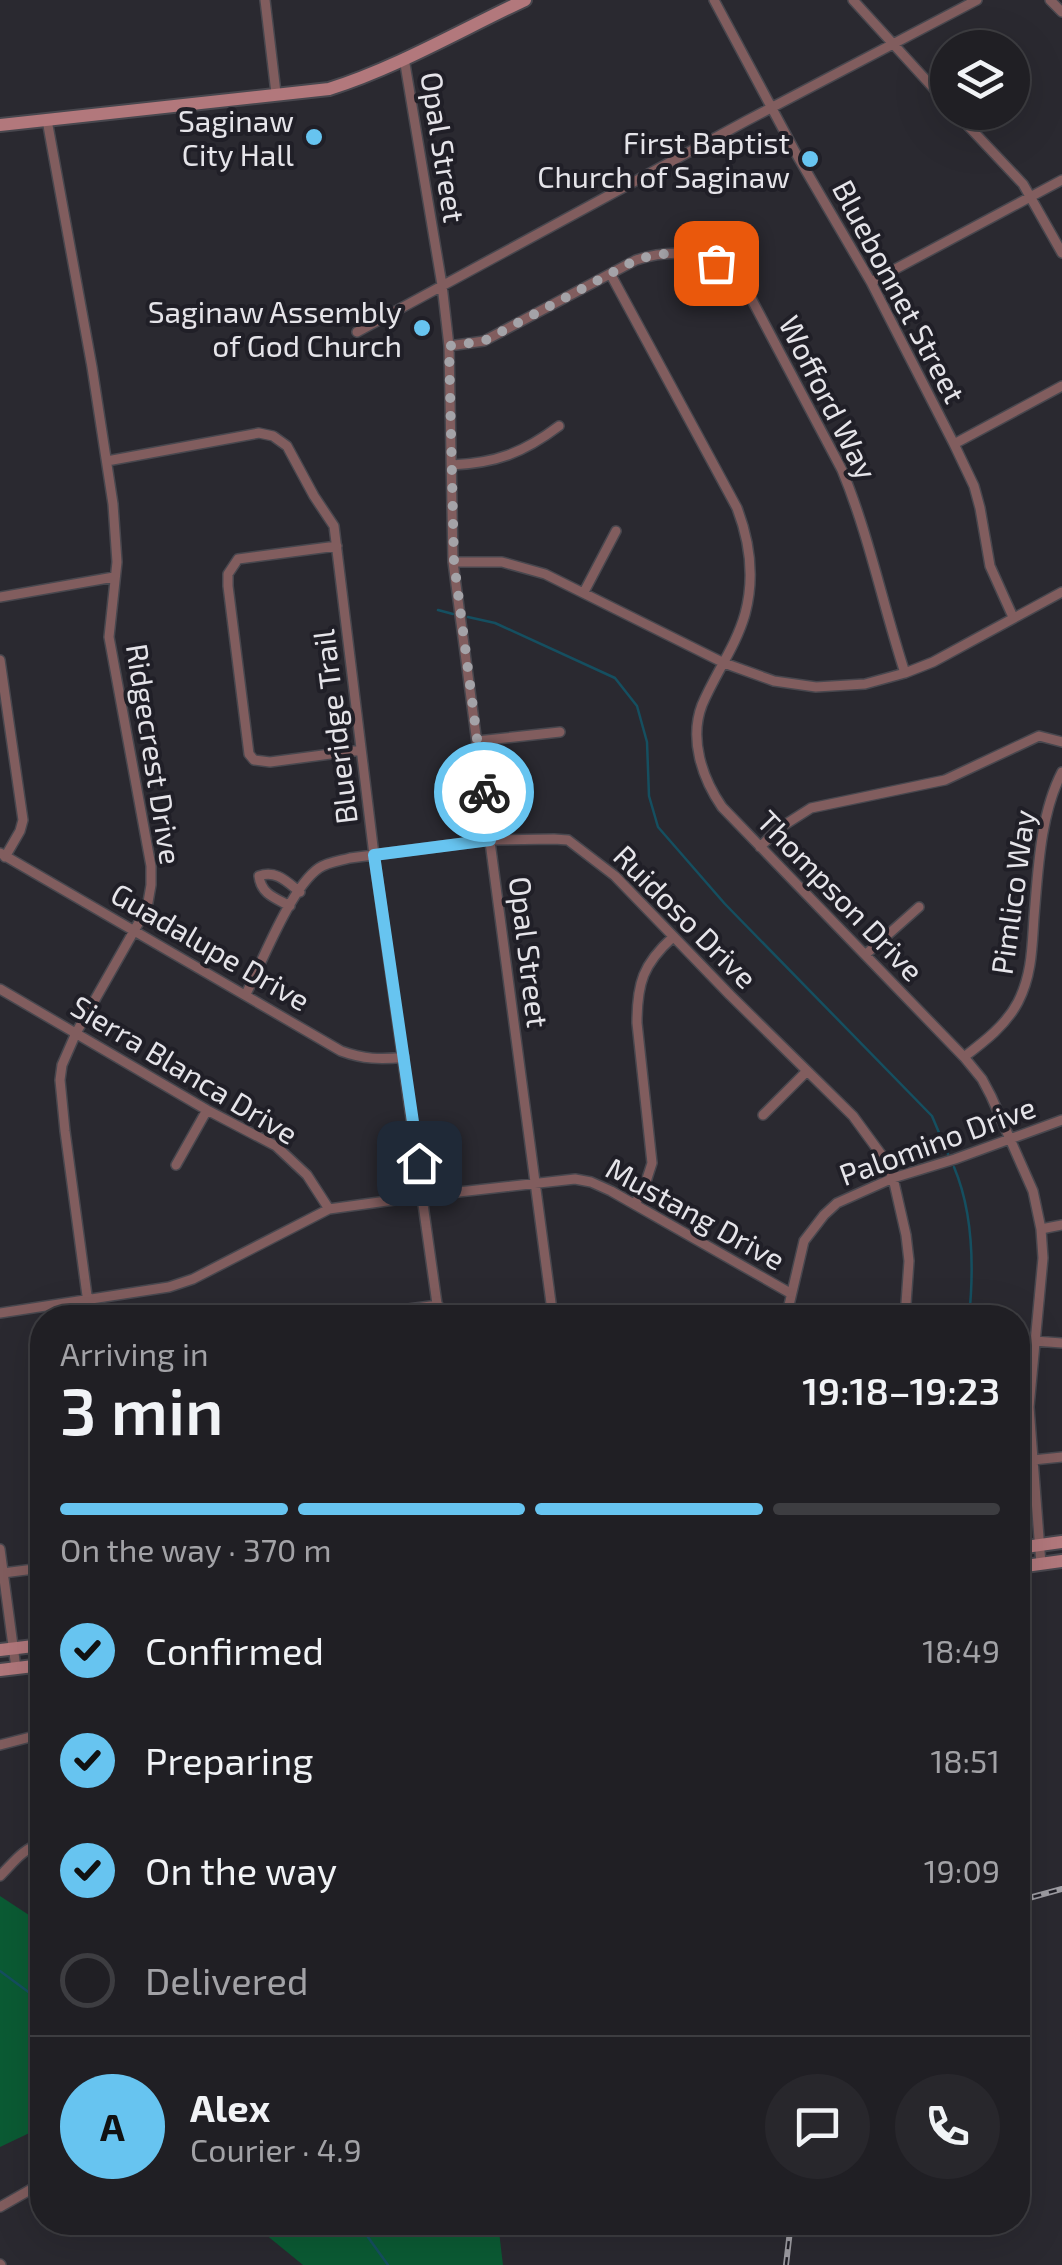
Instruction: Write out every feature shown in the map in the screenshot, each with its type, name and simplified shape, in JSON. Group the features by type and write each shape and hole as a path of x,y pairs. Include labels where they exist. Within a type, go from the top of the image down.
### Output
{"main road":[{"path":"0,125 328,89 404,58 525,0"},
{"path":"1030,1546 1062,1542"},
{"path":"1030,1565 1062,1561"},
{"path":"0,1670 30,1666"}],"street":[{"path":"264,0 276,94"},
{"name":"Bluebonnet Street","path":"714,0 871,282 954,444 974,486 990,566 1013,617"},
{"path":"853,0 930,85"},
{"path":"357,332 978,0"},
{"path":"1050,0 1062,12"},
{"name":"Opal Street","path":"404,58 442,285 449,346 454,562 551,1305"},
{"name":"Ridgecrest Drive","path":"48,120 113,504 116,562 110,637 151,866 147,908 62,1065 60,1097 89,1305"},
{"path":"972,130 1032,197 1062,254"},
{"path":"871,282 1062,180"},
{"name":"Wofford Way","path":"449,346 484,341 636,260 674,252 716,263 738,280 752,300 848,485 905,674"},
{"name":"Thompson Drive","path":"611,275 744,526 750,559 749,596 742,624 698,716 699,758 716,798 982,1079 1033,1191 1041,1230 1043,1258 1030,1394"},
{"path":"954,444 1062,386"},
{"path":"452,465 510,456 559,426"},
{"name":"Blueridge Trail","path":"107,461 259,433 273,436 287,446 334,526 374,855 438,1305"},
{"path":"584,592 616,531"},
{"path":"337,546 238,559 228,574 248,754 254,760 270,762 362,750"},
{"path":"454,562 515,564 545,574 724,664 774,681 816,687 866,684 905,674 1062,592"},
{"path":"0,597 114,577"},
{"path":"0,660 23,820 3,855"},
{"path":"477,741 560,732"},
{"path":"760,847 778,829 811,808 945,780 1039,736 1062,742"},
{"name":"Pimlico Way","path":"964,1057 1000,1028 1026,984 1047,808 1062,772"},
{"name":"Ruidoso Drive","path":"246,994 290,906 310,876 330,863 490,840 568,840 614,876 853,1116 884,1157 893,1178 909,1261 905,1305"},
{"name":"Guadalupe Drive","path":"3,855 341,1050 381,1060 404,1057"},
{"path":"290,906 267,894 258,876 276,874 300,892"},
{"path":"865,956 918,907"},
{"path":"635,1204 652,1163 636,1002 646,968 673,936"},
{"name":"Sierra Blanca Drive","path":"0,989 276,1146 307,1175 330,1209"},
{"path":"763,1114 807,1071"},
{"path":"176,1165 207,1110"},
{"name":"Palomino Drive","path":"788,1305 804,1241 836,1203 893,1178 1062,1120"},
{"name":"Mustang Drive","path":"54,1305 169,1287 193,1279 330,1209 575,1179 591,1182 635,1204 790,1293"},
{"path":"1041,1230 1062,1225"},
{"name":"Mustang Drive","path":"0,1313 30,1309"},
{"path":"1034,1341 1062,1343"},
{"name":"Thompson Drive","path":"1030,1420 1041,1564"},
{"path":"1033,1460 1062,1457"},
{"path":"0,1550 6,1649 16,1668"},
{"path":"3,1573 30,1570"},
{"path":"0,1746 30,1737"},
{"path":"0,1876 30,1847"},
{"path":"0,2207 30,2190"}],"green space":[{"path":"0,1896 30,1916 30,2133 0,2147"},
{"path":"266,2235 499,2235 503,2265 303,2265"}],"waterway":[{"path":"438,610 453,614"},
{"path":"468,617 495,623 615,678 637,706 647,742 649,796 658,827 725,904 932,1116 948,1154"},
{"path":"954,1167 965,1203 970,1241 970,1305"},
{"path":"0,1971 30,1993"},
{"path":"366,2235 388,2265"}],"railway":[{"path":"1030,1898 1062,1889"},
{"path":"786,2265 789,2235"}],"way so far":[{"path":"484,792 454,562 449,346 484,341 636,260 674,252 716,263"}],"place":[{"name":"Saginaw City Hall","path":"314,137"},
{"name":"First Baptist Church of Saginaw","path":"810,159"},
{"name":"Saginaw Assembly of God Church","path":"422,328"}],"route":[{"path":"419,1163 374,855 490,840 484,792"}]}
